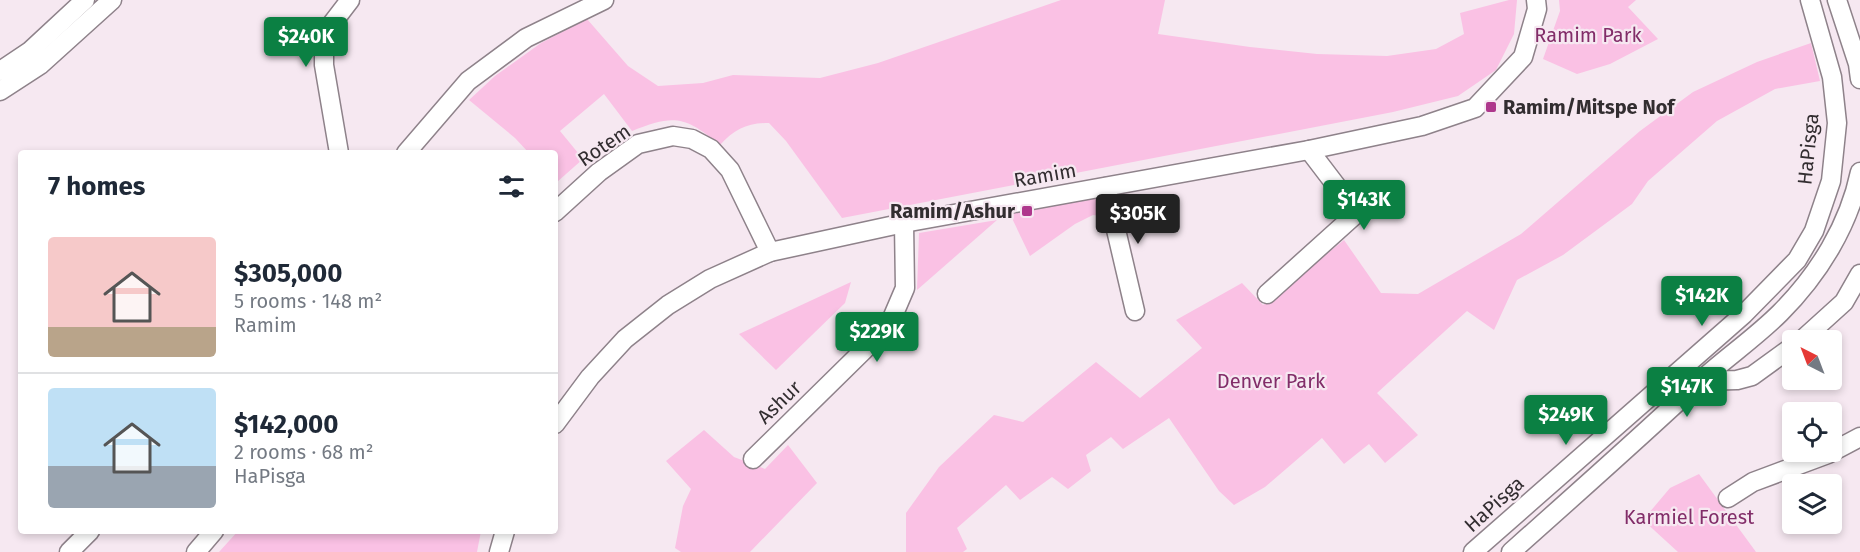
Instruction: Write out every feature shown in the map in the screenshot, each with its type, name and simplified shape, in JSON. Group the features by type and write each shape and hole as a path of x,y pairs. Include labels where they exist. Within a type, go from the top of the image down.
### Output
{"street":[{"path":"0,71 30,51 85,0"},
{"path":"0,91 40,65 112,0"},
{"path":"338,150 324,65 324,34 350,0"},
{"path":"409,150 468,81 526,38 603,0"},
{"name":"Ramim","path":"558,420 590,377 625,339 668,305 710,279 770,252 904,223 1309,150 1422,126 1475,108 1523,57 1537,9 1536,0"},
{"name":"HaPisga","path":"1473,552 1744,314 1797,260 1814,231 1831,182 1837,123 1832,77 1810,0"},
{"path":"1837,0 1859,69"},
{"name":"Rotem","path":"558,209 599,172 638,144 673,136 692,140 711,149 730,170 770,252"},
{"path":"1268,294 1357,213 1309,150"},
{"path":"1511,552 1700,381 1780,313 1804,285 1836,239 1855,197 1860,172"},
{"path":"1106,187 1135,311"},
{"name":"Ashur","path":"753,459 890,323 905,288 904,223"},
{"path":"1813,330 1844,302 1860,274"},
{"path":"1683,366 1700,381 1737,380 1752,376 1782,354"},
{"path":"1728,498 1753,482 1828,454 1860,437"},
{"path":"69,552 87,534"},
{"path":"196,552 211,534"},
{"path":"499,552 504,534"}],"green space":[{"path":"1061,0 1165,0 1158,34 1317,54 1387,56 1436,49 1464,34 1460,13 1517,0 1514,34 1496,70 1458,96 1393,112 842,218 786,141 769,123 742,128 720,145 697,128 679,121 659,122 632,131 604,94 560,131 583,159 558,181 558,150 526,150 469,100 495,76 541,43 587,19 628,66 658,86 703,83 733,75 820,78 878,63"},
{"name":"Ramim Park","path":"1559,0 1636,0 1628,7 1658,39 1610,64 1577,74 1543,59 1560,11"},
{"name":"Denver Park","path":"1811,43 1820,81 1775,89 1717,121 1648,181 1632,204 1563,255 1517,280 1494,330 1467,311 1377,393 1418,435 1385,463 1369,444 1344,464 1322,438 1265,487 1234,505 1219,491 1169,418 1123,449 1111,437 1086,455 1091,471 1068,489 1052,477 1020,500 1006,485 957,528 967,549 963,552 906,552 906,513 939,467 994,415 1023,422 1096,362 1140,398 1202,348 1176,320 1242,283 1263,305 1344,240 1381,293 1418,294 1521,234 1640,131 1693,92 1757,62"},
{"path":"1097,197 1109,217 1093,215 1075,224 1030,256 1009,212"},
{"path":"997,220 917,290 919,233"},
{"path":"851,282 845,303 776,370 739,334"},
{"path":"704,430 734,457 765,469 788,445 817,483 750,552 681,552 675,548 683,506 691,489 666,461"},
{"name":"Karmiel Forest","path":"1699,474 1756,552 1678,552 1643,520 1670,488"},
{"path":"235,534 480,534 477,552 219,552"}],"place":[{"name":"Ramim/Mitspe Nof","path":"1491,107"},
{"name":"Ramim/Ashur","path":"1027,211"}]}
